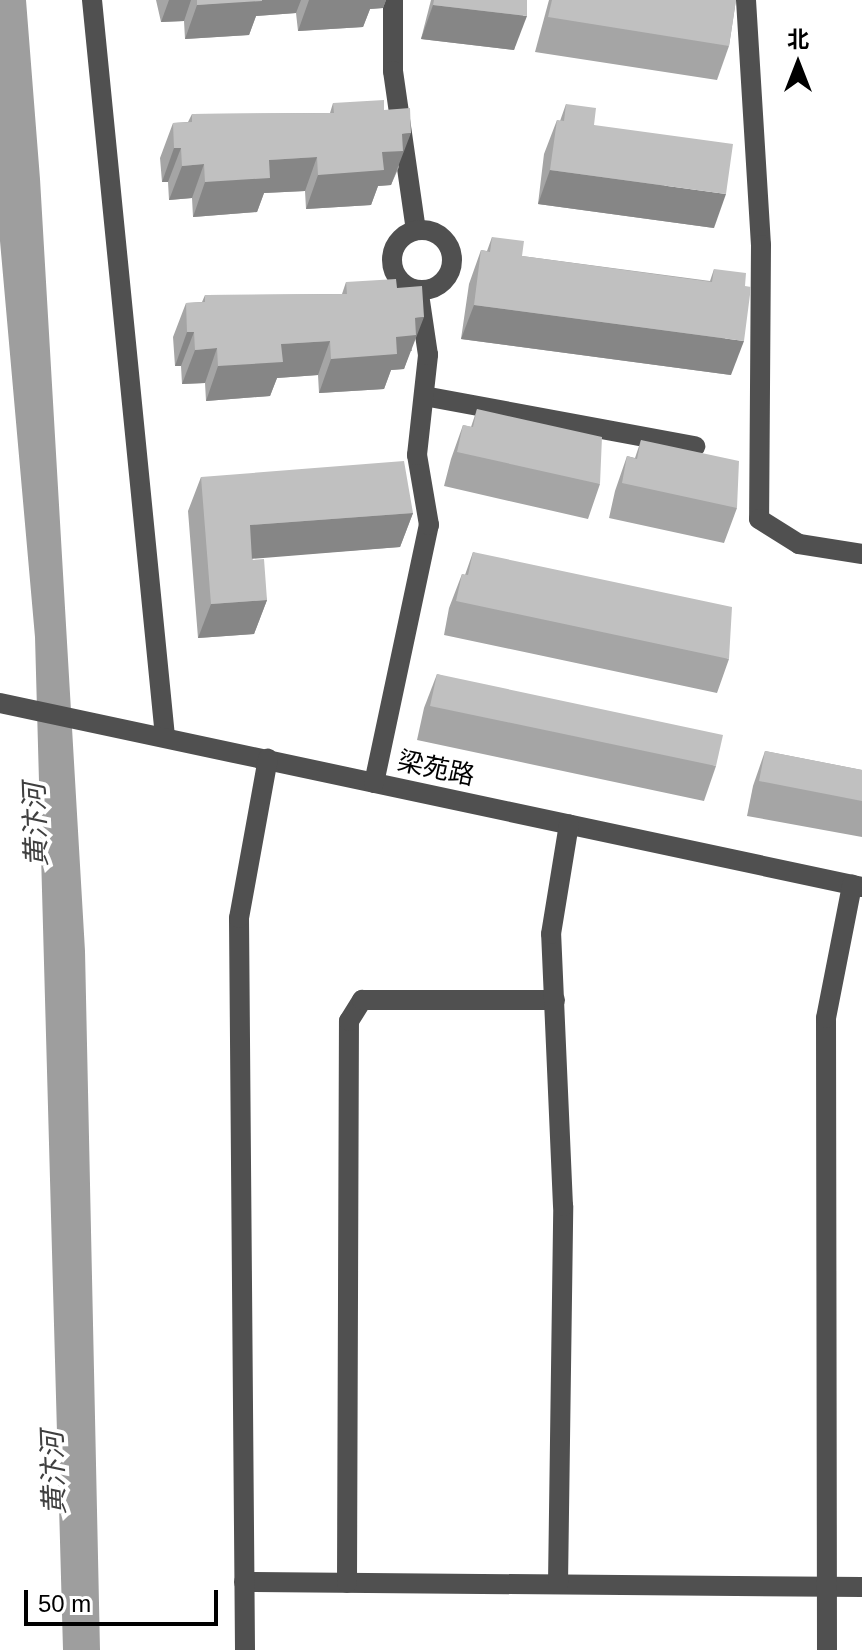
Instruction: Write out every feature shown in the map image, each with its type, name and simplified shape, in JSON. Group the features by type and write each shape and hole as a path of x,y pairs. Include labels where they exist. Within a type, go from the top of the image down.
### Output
{"street":[{"path":"92,0 165,736"},
{"path":"393,0 393,71 416,230"},
{"path":"746,0 761,245 759,519 799,544 862,554"},
{"path":"416,230 437,233 452,258 439,285 418,290 399,280 392,261 398,241 416,230"},
{"path":"374,783 426,559 429,525 417,455 428,355 418,290"},
{"path":"424,396 695,446"},
{"name":"梁苑路","path":"0,703 143,731 857,886"},
{"path":"245,1650 239,918 268,759"},
{"path":"558,1584 563,1206 553,901 569,824"},
{"path":"827,1650 826,1018 857,886"},
{"path":"347,1583 349,1021 362,1000 555,1000"},
{"path":"244,1582 862,1587"}],"shaded area":[{"path":"0,0 26,0 40,179 85,951 100,1650 63,1650 35,637 0,241"}],"building":[{"path":"197,0 262,0 262,1 197,5"},
{"path":"434,0 527,0 527,16 433,5"},
{"path":"552,0 736,0 729,46 548,17"},
{"path":"384,100 384,110 410,108 411,133 402,134 403,151 382,152 384,170 318,175 317,157 269,160 270,178 205,182 204,164 182,166 181,148 174,148 173,123 192,122 192,114 334,113 333,103"},
{"path":"566,104 596,108 594,125 733,144 726,194 550,170 557,120 564,121"},
{"path":"492,237 524,241 522,256 712,282 714,269 746,273 745,286 751,287 744,341 474,305 481,250 490,252"},
{"path":"396,279 397,288 422,286 424,317 415,318 416,335 396,337 397,354 331,359 330,341 281,344 283,362 218,366 217,348 195,350 194,332 187,332 186,303 205,302 205,295 347,294 346,282"},
{"path":"477,409 602,437 600,484 457,452 463,425 473,427"},
{"path":"641,440 739,461 737,508 622,483 627,456 637,459"},
{"path":"404,461 413,513 250,525 252,560 264,559 267,600 211,604 201,477"},
{"path":"473,552 732,607 729,659 456,601 462,574 468,575"},
{"path":"437,674 723,735 716,766 430,706"},
{"path":"765,751 862,770 862,801 759,781"}],"water label":[{"name":"黄汴河","path":"36,825"},
{"name":"黄汴河","path":"54,1473"}]}
